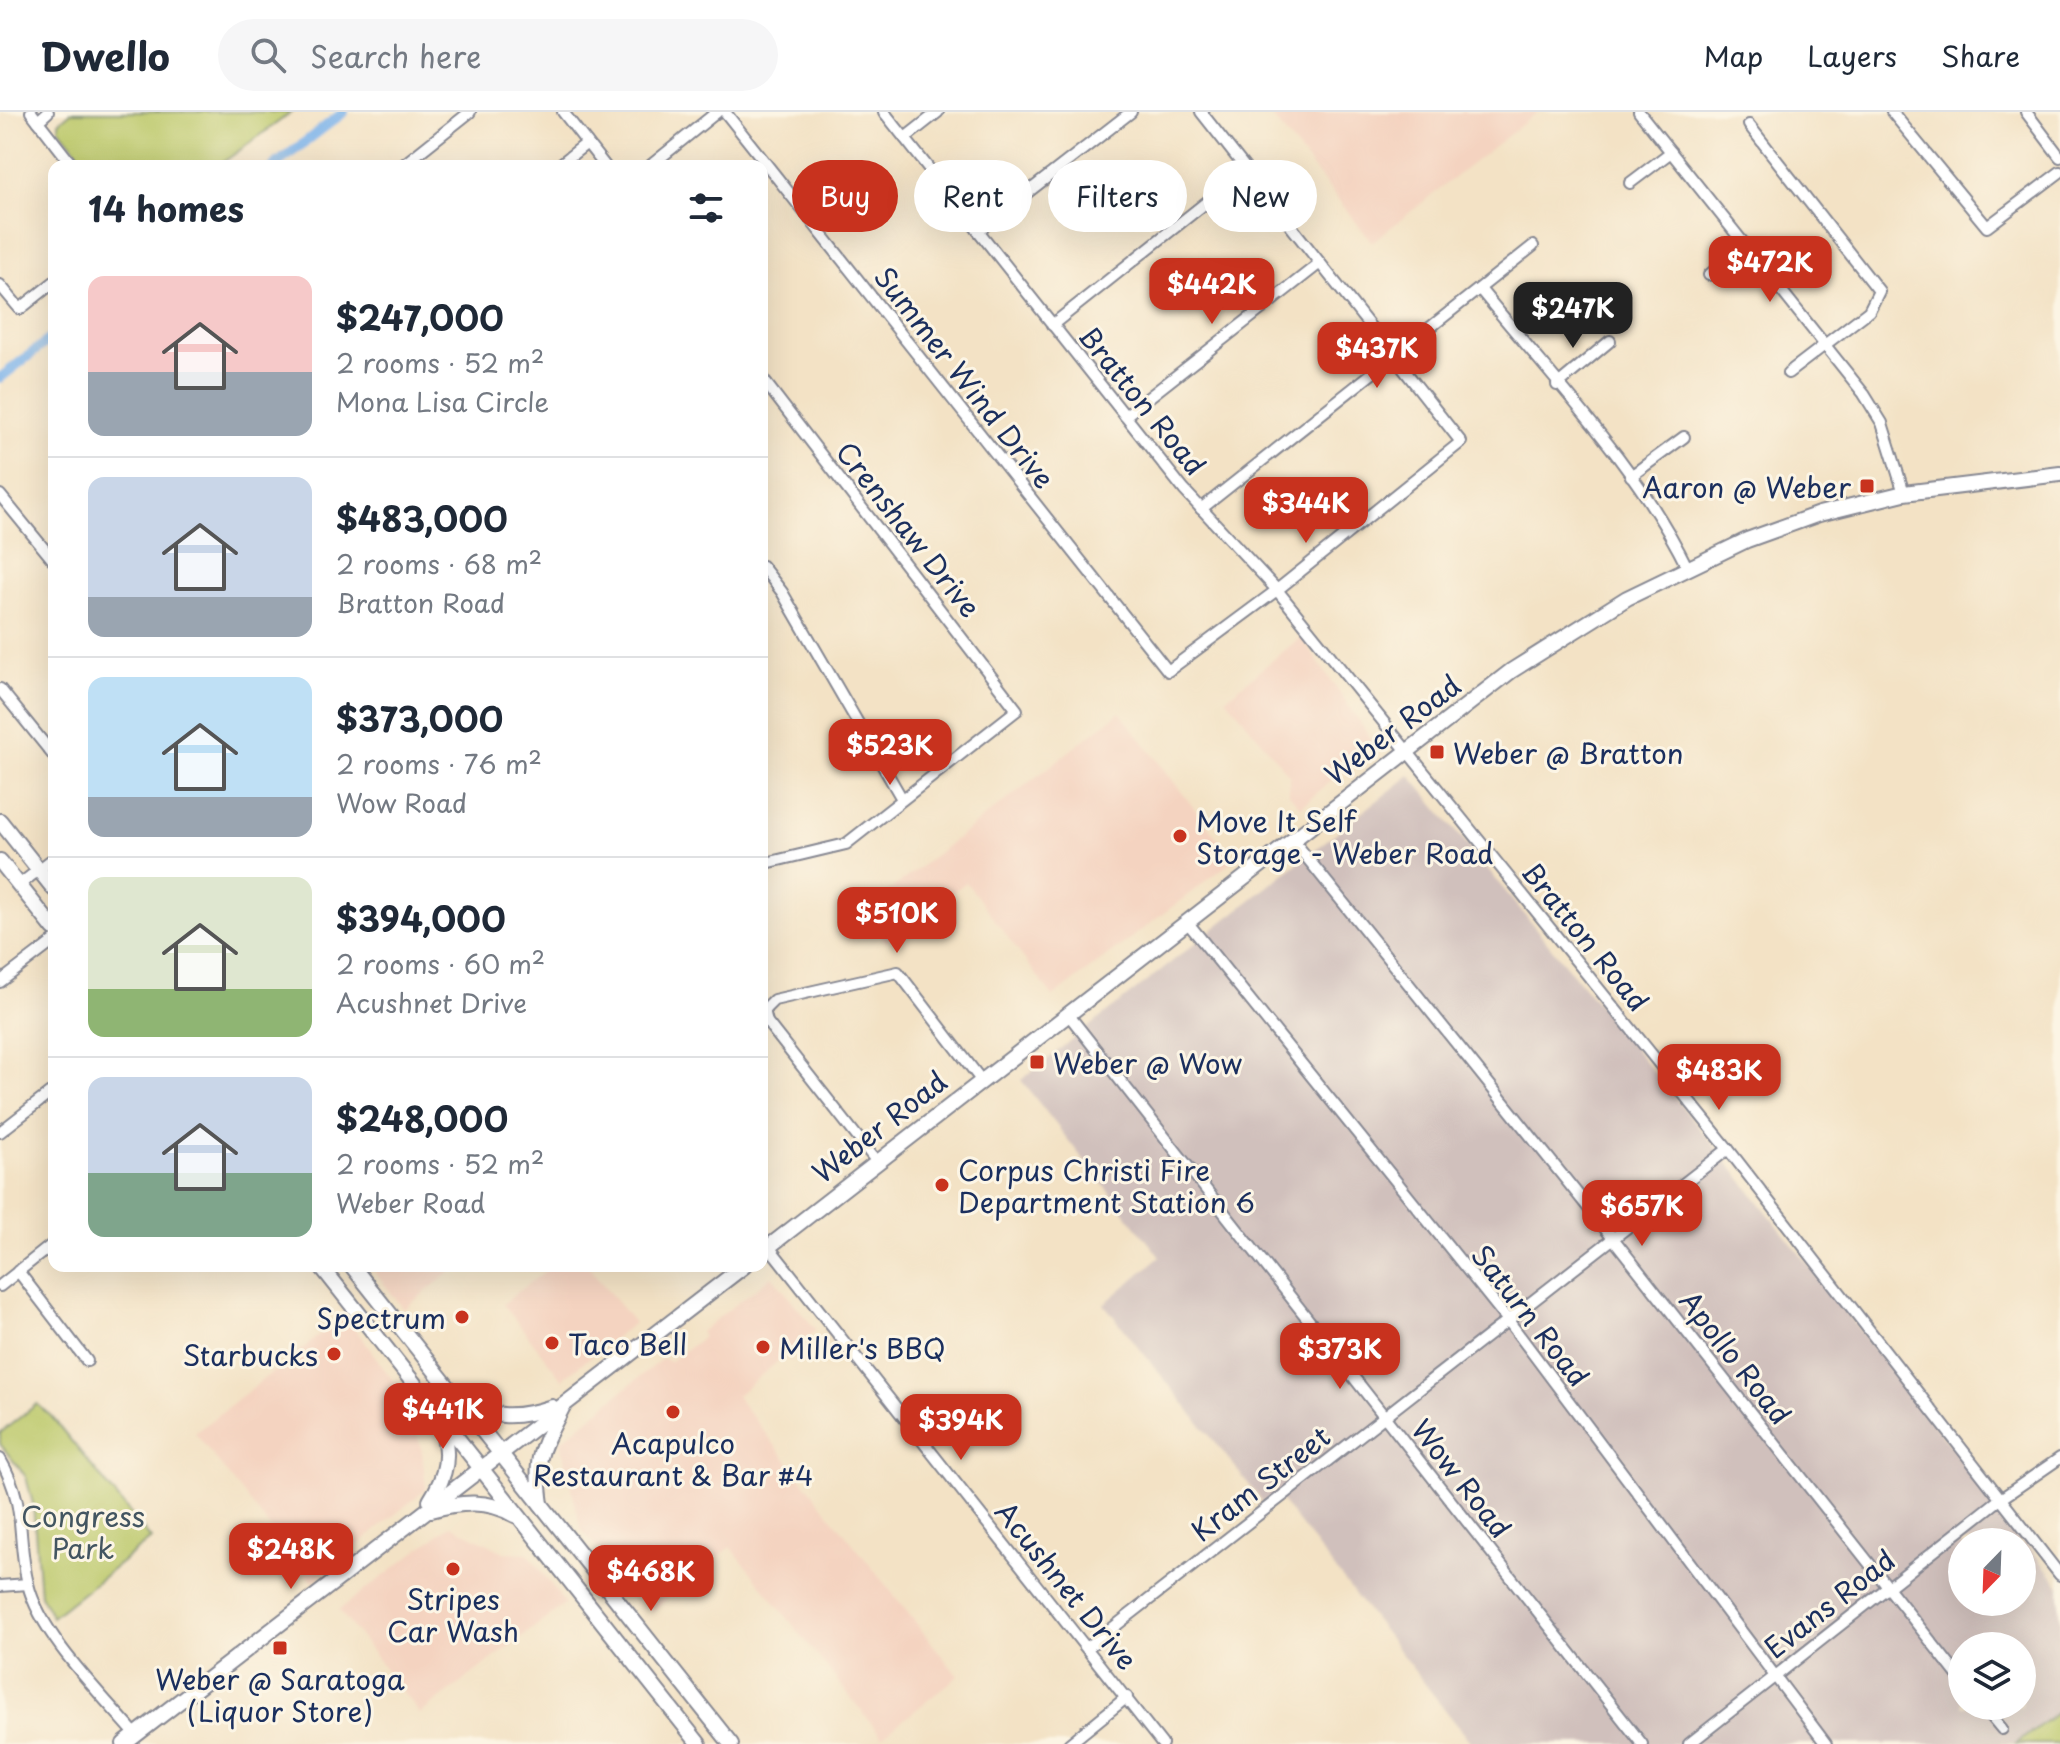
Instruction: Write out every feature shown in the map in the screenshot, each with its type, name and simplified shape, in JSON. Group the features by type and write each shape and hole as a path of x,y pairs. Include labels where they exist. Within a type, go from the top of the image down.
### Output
{"main road":[{"name":"Weber Road","path":"768,1243 1188,923 1511,671 1627,598 1747,540 1819,514 1904,493 2060,474"},
{"path":"0,821 48,881"},
{"path":"0,861 48,921"},
{"path":"326,1272 699,1744"},
{"path":"357,1272 731,1744"},
{"path":"130,1739 736,1272"},
{"path":"455,1396 473,1408 506,1417 564,1404"},
{"path":"541,1505 536,1469 538,1453 564,1404"},
{"path":"423,1513 438,1490 447,1466 447,1449 436,1412"},
{"path":"423,1513 469,1503 488,1504 521,1520"}],"street":[{"path":"48,112 35,116 68,160"},
{"path":"410,160 470,112"},
{"path":"563,112 600,160"},
{"path":"657,160 717,112"},
{"name":"Summer Wind Drive","path":"725,112 763,160"},
{"name":"Bratton Road","path":"884,112 922,160"},
{"path":"905,138 938,112"},
{"path":"1032,189 1131,112"},
{"path":"1201,112 1239,160"},
{"path":"1640,112 1864,394 1882,423 1904,493"},
{"path":"1892,112 1987,227 2060,172"},
{"path":"2026,112 2060,157"},
{"path":"1749,125 1879,291 1869,311 1788,373"},
{"path":"566,160 587,143"},
{"path":"1630,183 1671,152"},
{"name":"Summer Wind Drive","path":"768,166 1168,671 1277,590"},
{"path":"1052,325 1203,205"},
{"name":"Bratton Road","path":"979,232 1201,509 1277,590 1728,1149 2060,1575"},
{"path":"1277,590 1461,442 1296,232"},
{"path":"1709,275 1746,244"},
{"path":"1201,509 1533,246"},
{"path":"1125,416 1320,263"},
{"path":"0,285 20,309 48,287"},
{"path":"1480,289 1631,476 1671,534 1688,569"},
{"path":"1557,385 1610,341"},
{"name":"Crenshaw Drive","path":"768,386 1017,710 902,799"},
{"path":"1631,476 1684,437"},
{"path":"0,495 48,554"},
{"path":"768,574 782,592 902,799 846,844 768,863"},
{"path":"0,689 48,749"},
{"name":"Apollo Road","path":"1292,839 1612,1237 1948,1664"},
{"path":"19,885 48,863"},
{"name":"Saturn Road","path":"1188,923 1507,1319 1826,1744"},
{"path":"0,982 48,946"},
{"path":"768,1006 774,1000 898,972 981,1080"},
{"name":"Wow Road","path":"1068,1014 1642,1744"},
{"path":"768,1023 877,1162"},
{"path":"0,1132 48,1095"},
{"name":"Kram Street","path":"1087,1648 1728,1149"},
{"path":"0,1286 48,1248"},
{"name":"Acushnet Drive","path":"768,1251 1162,1744"},
{"path":"18,1271 87,1361"},
{"name":"Evans Road","path":"1689,1744 1999,1500 2060,1458"},
{"path":"0,1459 13,1482 20,1506 28,1584 52,1632 130,1739"},
{"path":"0,1586 28,1584"},
{"path":"1069,1744 1127,1697"},
{"path":"1995,1720 2002,1729"}],"shaded area":[{"path":"1268,112 1538,112 1372,242 1317,173 1317,160 1306,160"},
{"path":"1301,637 1374,743 1301,807 1288,793 1290,776 1226,698"},
{"path":"1120,712 1234,860 1053,997 966,882 886,942 859,906 893,888"},
{"path":"1410,775 1738,1175 2015,1528 1948,1528 1948,1616 2036,1616 2036,1555 2060,1586 2060,1710 2016,1744 1472,1744 1276,1494 1263,1502 1104,1304 1160,1257 1021,1080"},
{"path":"375,1272 450,1272 404,1309"},
{"path":"544,1272 593,1272 634,1323 562,1379 503,1304"},
{"path":"772,1276 816,1330 736,1396 958,1676 882,1737 731,1547 651,1612 581,1529 561,1441 663,1358 669,1362 703,1337 700,1332"},
{"path":"345,1315 405,1397 422,1451 426,1489 313,1582 195,1433"},
{"path":"451,1525 504,1552 528,1553 565,1604 420,1714 339,1610"}],"green space":[{"path":"71,112 292,112 226,160 84,160 59,128 59,122"},
{"name":"Congress Park","path":"37,1404 51,1416 151,1539 52,1617 40,1595 33,1504 26,1477 0,1444 0,1433"},
{"path":"2060,1710 2060,1744 2016,1744"}],"waterway":[{"path":"282,160 344,112"},
{"path":"0,378 48,341"}],"place":[{"name":"Aaron @ Weber","path":"1867,486"},
{"name":"Weber @ Bratton","path":"1437,752"},
{"name":"Move It Self Storage - Weber Road","path":"1180,836"},
{"name":"Weber @ Wow","path":"1037,1062"},
{"name":"Corpus Christi Fire Department Station 6","path":"942,1185"},
{"name":"Spectrum","path":"462,1317"},
{"name":"Taco Bell","path":"552,1343"},
{"name":"Miller's BBQ","path":"763,1347"},
{"name":"Starbucks","path":"334,1354"},
{"name":"Acapulco Restaurant & Bar #4","path":"673,1412"},
{"name":"Stripes Car Wash","path":"453,1569"},
{"name":"Weber @ Saratoga (Liquor Store)","path":"280,1648"}]}
